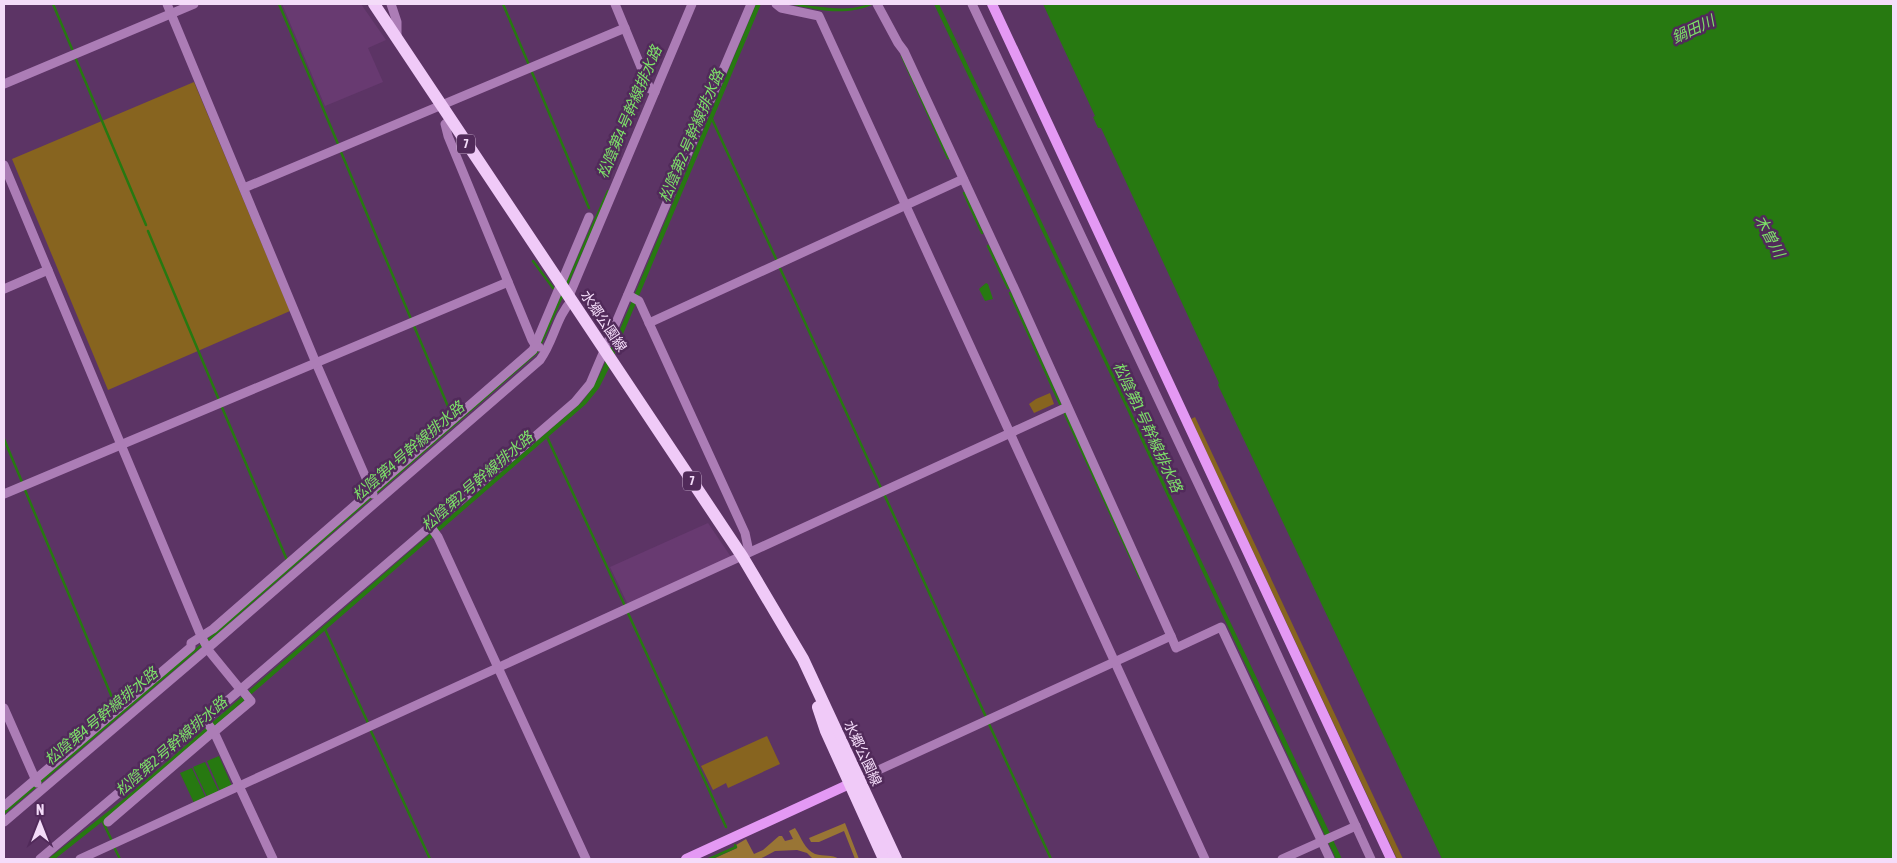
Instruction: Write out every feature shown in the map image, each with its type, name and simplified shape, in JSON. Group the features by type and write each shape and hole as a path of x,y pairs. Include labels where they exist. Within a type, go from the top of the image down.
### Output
{"main road":[{"name":"水郷公園線","path":"374,4 450,120 745,554 803,659 884,859"},
{"name":"水郷公園線","path":"854,782 896,859"}],"street":[{"path":"166,4 316,363 374,495"},
{"path":"4,84 194,4"},
{"path":"391,4 397,22 397,38"},
{"path":"615,4 653,91"},
{"path":"4,806 38,785 374,495 533,350 540,348 570,297 653,91 692,4"},
{"path":"40,859 52,855 242,690 433,530 575,402 590,384 608,354 751,4"},
{"path":"776,4 782,8 819,16 1205,859"},
{"path":"877,4 904,52 963,179 1176,648 1222,627 1330,859"},
{"path":"972,4 1371,859"},
{"path":"992,4 1391,859"},
{"path":"244,188 625,28"},
{"path":"450,120 445,124 448,136 508,282 540,348"},
{"path":"4,165 204,642 251,701 111,819 105,808"},
{"path":"649,323 963,179"},
{"path":"540,348 560,283 589,217"},
{"path":"4,289 48,270"},
{"path":"4,494 508,282"},
{"path":"632,297 649,323 745,533 745,554"},
{"path":"80,859 1067,407"},
{"path":"204,642 213,629 374,495"},
{"path":"433,530 586,859"},
{"path":"686,859 1171,636"},
{"path":"4,822 38,785 191,647 191,643 204,642"},
{"path":"4,708 38,785"},
{"path":"206,721 214,731 272,859"},
{"path":"128,788 136,797"},
{"path":"1282,859 1356,826"}],"shaded area":[{"path":"282,4 361,4 386,40 368,48 383,82 325,106"},
{"path":"194,82 290,311 108,390 12,159"},
{"path":"1050,393 1054,404 1034,413 1029,404"},
{"path":"1195,417 1403,859 1397,859 1191,419"},
{"path":"708,523 731,557 628,605 610,567"},
{"path":"767,736 780,764 728,788 726,783 713,790 701,766"},
{"path":"845,823 859,859 855,859 844,831 819,842 811,842 809,838"},
{"path":"795,828 812,852 839,859 813,859 807,853 797,850 775,851 760,859 713,859 737,848 736,845 746,839 754,854 763,850 779,836 782,836 785,841 793,839 789,831"}],"water":[{"path":"756,4 761,4 608,370 599,388 586,404 127,802 55,859 48,859 125,798 587,396 611,346 613,346"},
{"path":"788,4 852,8 875,4 852,10 831,11"},
{"path":"934,4 939,4 1342,859 1336,859 1128,412"},
{"path":"1043,4 1893,4 1893,859 1442,859 1218,385 1219,383 1101,128 1098,128 1093,117 1095,116"},
{"path":"986,283 993,299 985,301 979,289"},
{"path":"219,756 232,786 220,791 207,761"},
{"path":"205,762 219,792 207,797 193,767"},
{"path":"192,768 206,798 194,803 180,773"}],"waterway":[{"path":"53,4 72,49"},
{"path":"279,4 338,144"},
{"path":"503,4 529,65"},
{"path":"902,56 948,158"},
{"path":"75,57 146,225"},
{"path":"531,70 589,208"},
{"name":"松陰第2号幹線排水路","path":"712,119 777,261"},
{"path":"341,152 411,319"},
{"name":"松陰第4号幹線排水路","path":"567,284 608,191"},
{"path":"964,193 982,233"},
{"path":"148,231 219,400"},
{"path":"988,246 1008,288"},
{"path":"533,261 553,288"},
{"path":"779,266 881,488"},
{"path":"1010,293 1060,404"},
{"name":"松陰第4号幹線排水路","path":"207,641 537,352 563,294"},
{"path":"414,326 452,416"},
{"path":"221,405 287,560"},
{"path":"1065,414 1140,578"},
{"path":"547,437 625,606"},
{"path":"4,439 22,482"},
{"path":"25,490 116,707"},
{"path":"884,494 986,717"},
{"path":"627,611 726,827"},
{"path":"324,627 368,723"},
{"name":"松陰第4号幹線排水路","path":"4,813 203,644"},
{"path":"989,724 1051,859"},
{"path":"370,729 430,859"},
{"path":"102,820 112,841"},
{"path":"709,859 736,847 735,845"},
{"path":"114,847 120,859"}],"water label":[{"name":"鍋田川","path":"1693,29"},
{"name":"木曽川","path":"1770,236"},
{"name":"松陰第1号幹線排水路","path":"1148,427"}]}
